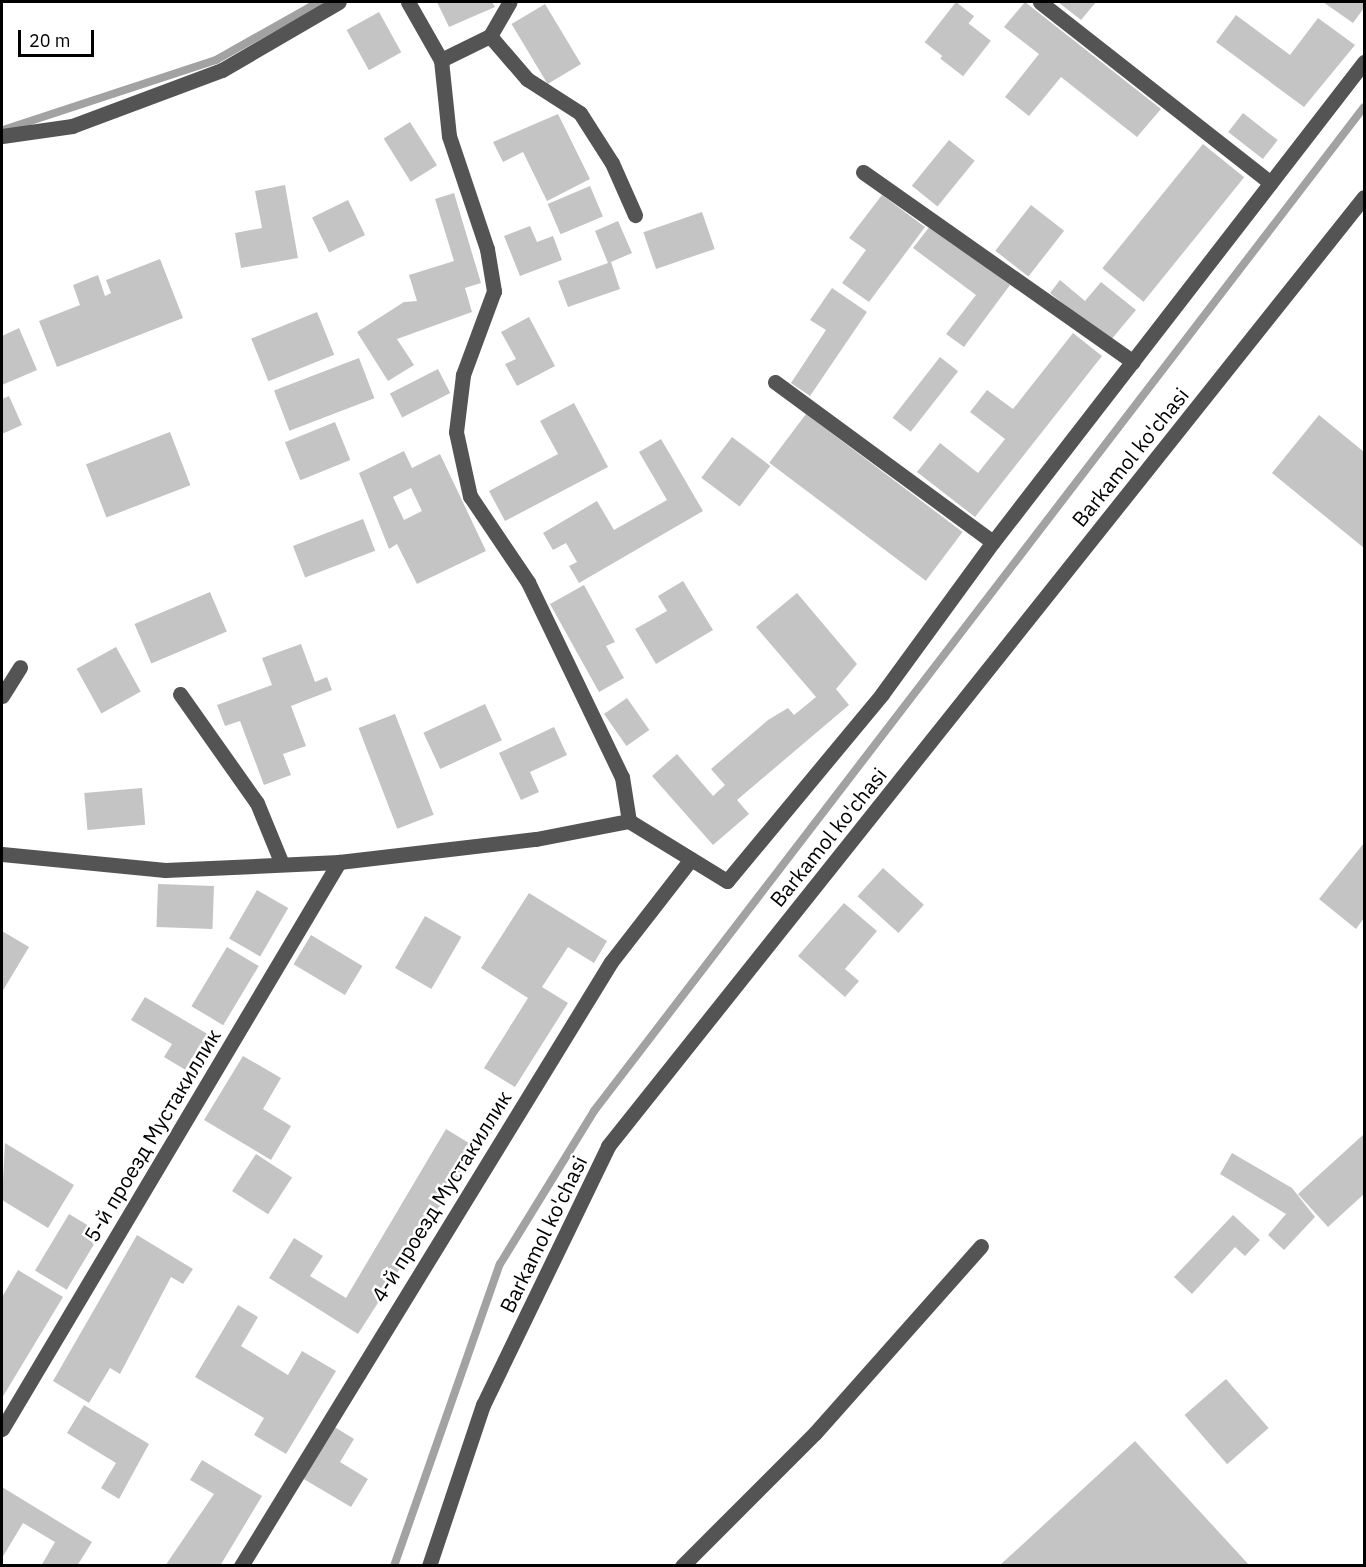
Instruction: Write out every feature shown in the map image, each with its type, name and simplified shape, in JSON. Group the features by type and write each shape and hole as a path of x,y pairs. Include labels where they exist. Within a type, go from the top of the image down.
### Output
{"street":[{"path":"2,136 72,126 222,70 339,2"},
{"path":"408,2 441,60 449,136 487,249 494,291 463,375 456,432 470,496 528,582 622,777 629,821"},
{"path":"441,60 490,36 510,2"},
{"path":"1040,2 1271,183"},
{"path":"490,36 527,79 580,113 612,163 635,215"},
{"path":"3,856 165,870 339,862 536,839 629,821 727,880 882,694 993,542 1365,62"},
{"path":"862,172 1133,362"},
{"name":"Barkamol ko'chasi","path":"429,1566 483,1406 608,1146 1365,197"},
{"path":"775,382 993,542"},
{"path":"2,696 20,667"},
{"path":"180,694 257,803 282,864"},
{"name":"4-й проезд Мустакиллик","path":"241,1566 611,962 691,859"},
{"name":"5-й проезд Мустакиллик","path":"2,1429 339,862"},
{"path":"682,1566 815,1433 981,1245"}],"building":[{"path":"437,2 492,2 495,7 449,27"},
{"path":"956,2 974,16 943,56 925,42"},
{"path":"1025,2 1161,109 1137,137 1061,77 1029,116 1005,97 1039,54 1004,27"},
{"path":"1058,2 1096,2 1081,20"},
{"path":"1323,2 1364,2 1364,8 1353,23"},
{"path":"545,4 581,64 548,84 512,24"},
{"path":"379,12 401,52 369,70 347,30"},
{"path":"1236,15 1290,55 1318,18 1355,45 1304,107 1216,42"},
{"path":"968,23 991,41 963,76 940,58"},
{"path":"1243,113 1278,140 1263,159 1228,132"},
{"path":"558,114 590,179 547,201 523,152 503,162 493,142"},
{"path":"410,122 437,165 411,182 384,138"},
{"path":"949,140 975,161 938,207 912,186"},
{"path":"1203,144 1244,177 1143,302 1102,268"},
{"path":"285,185 298,258 241,268 235,233 262,228 255,191"},
{"path":"590,186 603,216 561,234 548,204"},
{"path":"454,193 481,283 465,288 472,312 397,339 414,365 388,381 357,332 404,302 417,301 409,275 454,261 435,199"},
{"path":"882,195 925,227 869,302 842,283 866,250 849,238"},
{"path":"348,200 365,235 329,253 312,218"},
{"path":"1031,205 1064,231 1028,277 995,251"},
{"path":"702,212 715,249 656,269 643,232"},
{"path":"618,221 632,253 611,262 620,289 568,307 558,281 608,263 595,231"},
{"path":"530,226 537,242 553,236 562,260 520,276 504,236"},
{"path":"930,226 1010,285 964,347 946,334 976,295 913,248"},
{"path":"160,259 183,318 57,367 39,321 80,305 73,285 98,275 105,296 111,293 106,280"},
{"path":"1060,280 1085,301 1101,282 1136,310 1110,341 1050,293"},
{"path":"832,288 867,312 810,396 791,383 826,330 810,320"},
{"path":"317,312 334,355 268,381 251,339"},
{"path":"529,317 555,366 517,386 505,364 516,359 501,332"},
{"path":"19,328 37,370 2,385 2,336"},
{"path":"1073,333 1102,356 975,517 917,472 940,443 978,473 1005,439 970,412 987,390 1013,409"},
{"path":"940,357 958,371 911,432 893,418"},
{"path":"359,358 374,398 289,431 274,391"},
{"path":"438,369 450,393 402,418 390,394"},
{"path":"9,396 22,425 2,434 2,399"},
{"path":"574,403 608,467 505,521 489,491 558,454 540,421"},
{"path":"806,414 963,532 926,581 769,463"},
{"path":"1319,415 1364,452 1364,548 1272,473"},
{"path":"335,422 350,460 300,480 285,442"},
{"path":"170,432 190,485 106,517 86,464"},
{"path":"732,437 770,466 740,507 701,478"},
{"path":"661,439 703,511 579,583 569,566 577,562 566,543 553,550 543,533 597,501 614,530 667,500 639,452"},
{"path":"404,451 412,468 440,454 486,551 417,584 397,544 389,549 359,473","holes":["411,488 422,511 404,520 393,497"]},
{"path":"363,519 375,551 305,578 293,546"},
{"path":"683,581 713,630 656,664 635,629 667,611 658,596"},
{"path":"584,585 615,642 606,646 624,678 599,692 550,604"},
{"path":"210,592 227,632 151,664 135,624"},
{"path":"797,593 857,664 836,689 849,705 737,800 749,814 713,845 652,776 677,754 713,796 725,785 711,769 768,720 788,708 794,715 816,697 756,627"},
{"path":"301,644 315,682 327,677 332,690 291,706 306,746 283,754 291,775 264,785 240,721 225,726 217,705 272,685 262,658"},
{"path":"116,647 141,692 101,713 77,669"},
{"path":"627,698 649,730 626,746 604,714"},
{"path":"485,704 502,740 440,769 423,733"},
{"path":"395,714 434,815 397,829 359,728"},
{"path":"554,727 567,755 530,772 539,792 521,800 499,753"},
{"path":"142,788 145,825 87,830 84,793"},
{"path":"1364,843 1364,918 1356,929 1319,899"},
{"path":"883,868 924,905 898,933 858,896"},
{"path":"158,884 214,886 212,929 156,927"},
{"path":"257,890 288,908 260,956 229,938"},
{"path":"529,893 607,941 594,963 568,947 542,987 568,1003 515,1087 484,1068 528,998 481,968"},
{"path":"844,903 877,931 845,969 859,981 845,997 798,956"},
{"path":"425,916 461,937 431,989 395,968"},
{"path":"2,931 29,947 2,992"},
{"path":"311,935 362,966 345,995 293,964"},
{"path":"227,947 259,966 223,1025 191,1006"},
{"path":"145,997 216,1039 194,1075 164,1057 172,1044 131,1020"},
{"path":"243,1056 281,1078 263,1109 291,1126 271,1160 204,1120"},
{"path":"446,1129 477,1148 358,1334 269,1278 294,1238 323,1256 310,1276 346,1298"},
{"path":"1364,1134 1364,1194 1328,1227 1298,1194"},
{"path":"5,1143 74,1185 48,1228 2,1200"},
{"path":"1232,1153 1292,1188 1315,1217 1284,1250 1268,1235 1286,1214 1220,1174"},
{"path":"256,1154 292,1177 268,1214 232,1191"},
{"path":"69,1214 101,1233 67,1290 35,1271"},
{"path":"1233,1215 1260,1240 1245,1256 1235,1247 1192,1294 1174,1277"},
{"path":"137,1235 193,1269 183,1284 171,1277 120,1374 110,1368 89,1403 53,1381"},
{"path":"18,1270 63,1297 2,1398 2,1297"},
{"path":"238,1305 258,1317 241,1346 288,1375 302,1351 336,1371 286,1454 254,1435 264,1418 195,1377"},
{"path":"1226,1379 1269,1428 1227,1464 1184,1415"},
{"path":"84,1405 149,1444 119,1499 101,1488 116,1463 67,1433"},
{"path":"333,1426 354,1439 340,1462 368,1479 351,1507 302,1478"},
{"path":"1135,1441 1250,1566 999,1566"},
{"path":"202,1460 262,1496 220,1566 165,1566 214,1494 190,1480"},
{"path":"2,1487 92,1542 77,1566 41,1566 55,1542 23,1523 2,1558"}],"waterway":[{"path":"6,129 216,60 319,2"},
{"path":"394,1566 500,1264 594,1111 1364,107"}]}
